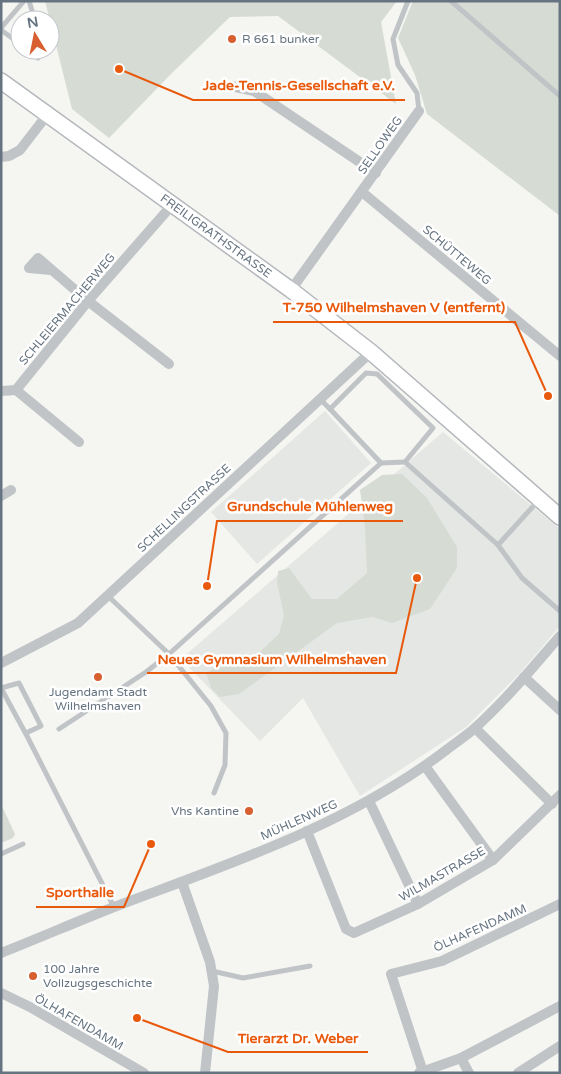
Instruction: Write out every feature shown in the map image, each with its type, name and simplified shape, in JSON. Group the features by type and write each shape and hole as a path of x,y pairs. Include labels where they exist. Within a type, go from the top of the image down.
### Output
{"street":[{"name":"FREILIGRATHSTRASSE","path":"1,81 291,290 371,352 560,517"},
{"path":"231,86 254,91 376,173"},
{"name":"SELLOWEG","path":"291,290 419,111"},
{"path":"1,157 9,156 20,150 48,115"},
{"name":"SCHÜTTEWEG","path":"362,192 560,356"},
{"name":"SCHLEIERMACHERWEG","path":"16,390 88,300 172,205"},
{"path":"51,270 169,364"},
{"name":"SCHELLINGSTRASSE","path":"2,661 78,623 371,352"},
{"path":"1,391 16,390 79,442"},
{"path":"1,496 11,490"},
{"name":"MÜHLENWEG","path":"1,953 307,831 370,801 425,766 475,728 560,636"},
{"path":"524,677 560,710"},
{"path":"475,728 552,804"},
{"path":"425,766 493,860"},
{"name":"WILMASTRASSE","path":"307,831 346,929 354,933 418,904 493,860 560,795"},
{"path":"370,801 418,904"},
{"path":"182,882 210,962 214,986 205,1073"},
{"name":"ÖLHAFENDAMM","path":"560,904 442,961 391,974 421,1072 461,1058 560,1006"},
{"name":"ÖLHAFENDAMM","path":"1,993 30,1007 144,1073"},
{"path":"518,1073 560,1046"},
{"path":"461,1058 469,1073"}],"lane":[{"path":"1,29 24,1"},
{"name":"SELLOWEG","path":"408,1 393,38 398,65 417,93 419,111"},
{"path":"451,1 560,96"},
{"path":"330,409 366,373 377,374 433,428 405,462"},
{"path":"320,399 381,463"},
{"path":"59,729 146,672 169,654 381,463 405,462 498,545 522,578 560,611"},
{"path":"498,545 540,500"},
{"path":"108,596 169,654 211,706 226,733 225,765 214,792"},
{"path":"28,736 26,733 41,726 19,682 1,688 28,736 114,907"},
{"path":"1,854 23,844"},
{"path":"212,971 243,978 310,966"}],"shaded area":[{"path":"45,1 397,1 381,22 396,104 278,16 230,17 109,138 72,109 60,60 60,10 47,10"},
{"path":"413,1 560,1 560,216 427,114 415,75 398,38"},
{"path":"325,411 371,463 257,564 211,512"},
{"path":"443,432 560,529 560,626 519,674 466,727 360,796 303,698 260,741 181,659"},
{"path":"402,474 427,498 457,547 457,568 430,609 392,623 372,617 337,623 239,694 220,697 211,688 206,673 219,665 252,659 279,634 284,615 277,583 278,571 289,568 312,599 337,599 367,573 365,527 360,490 382,475"},
{"path":"1,804 15,834 13,838 1,843"}],"place":[{"name":"R 661 bunker","path":"232,39"},
{"name":"Jade-Tennis-Gesellschaft e.V.","path":"119,69"},
{"name":"T-750 Wilhelmshaven V (entfernt)","path":"548,396"},
{"name":"Neues Gymnasium Wilhelmshaven","path":"417,578"},
{"name":"Grundschule Mühlenweg","path":"207,586"},
{"name":"Jugendamt Stadt Wilhelmshaven","path":"98,677"},
{"name":"Vhs Kantine","path":"249,811"},
{"name":"Sporthalle","path":"151,844"},
{"name":"100 Jahre Vollzugsgeschichte","path":"33,976"},
{"name":"Tierarzt Dr. Weber","path":"137,1018"}]}
